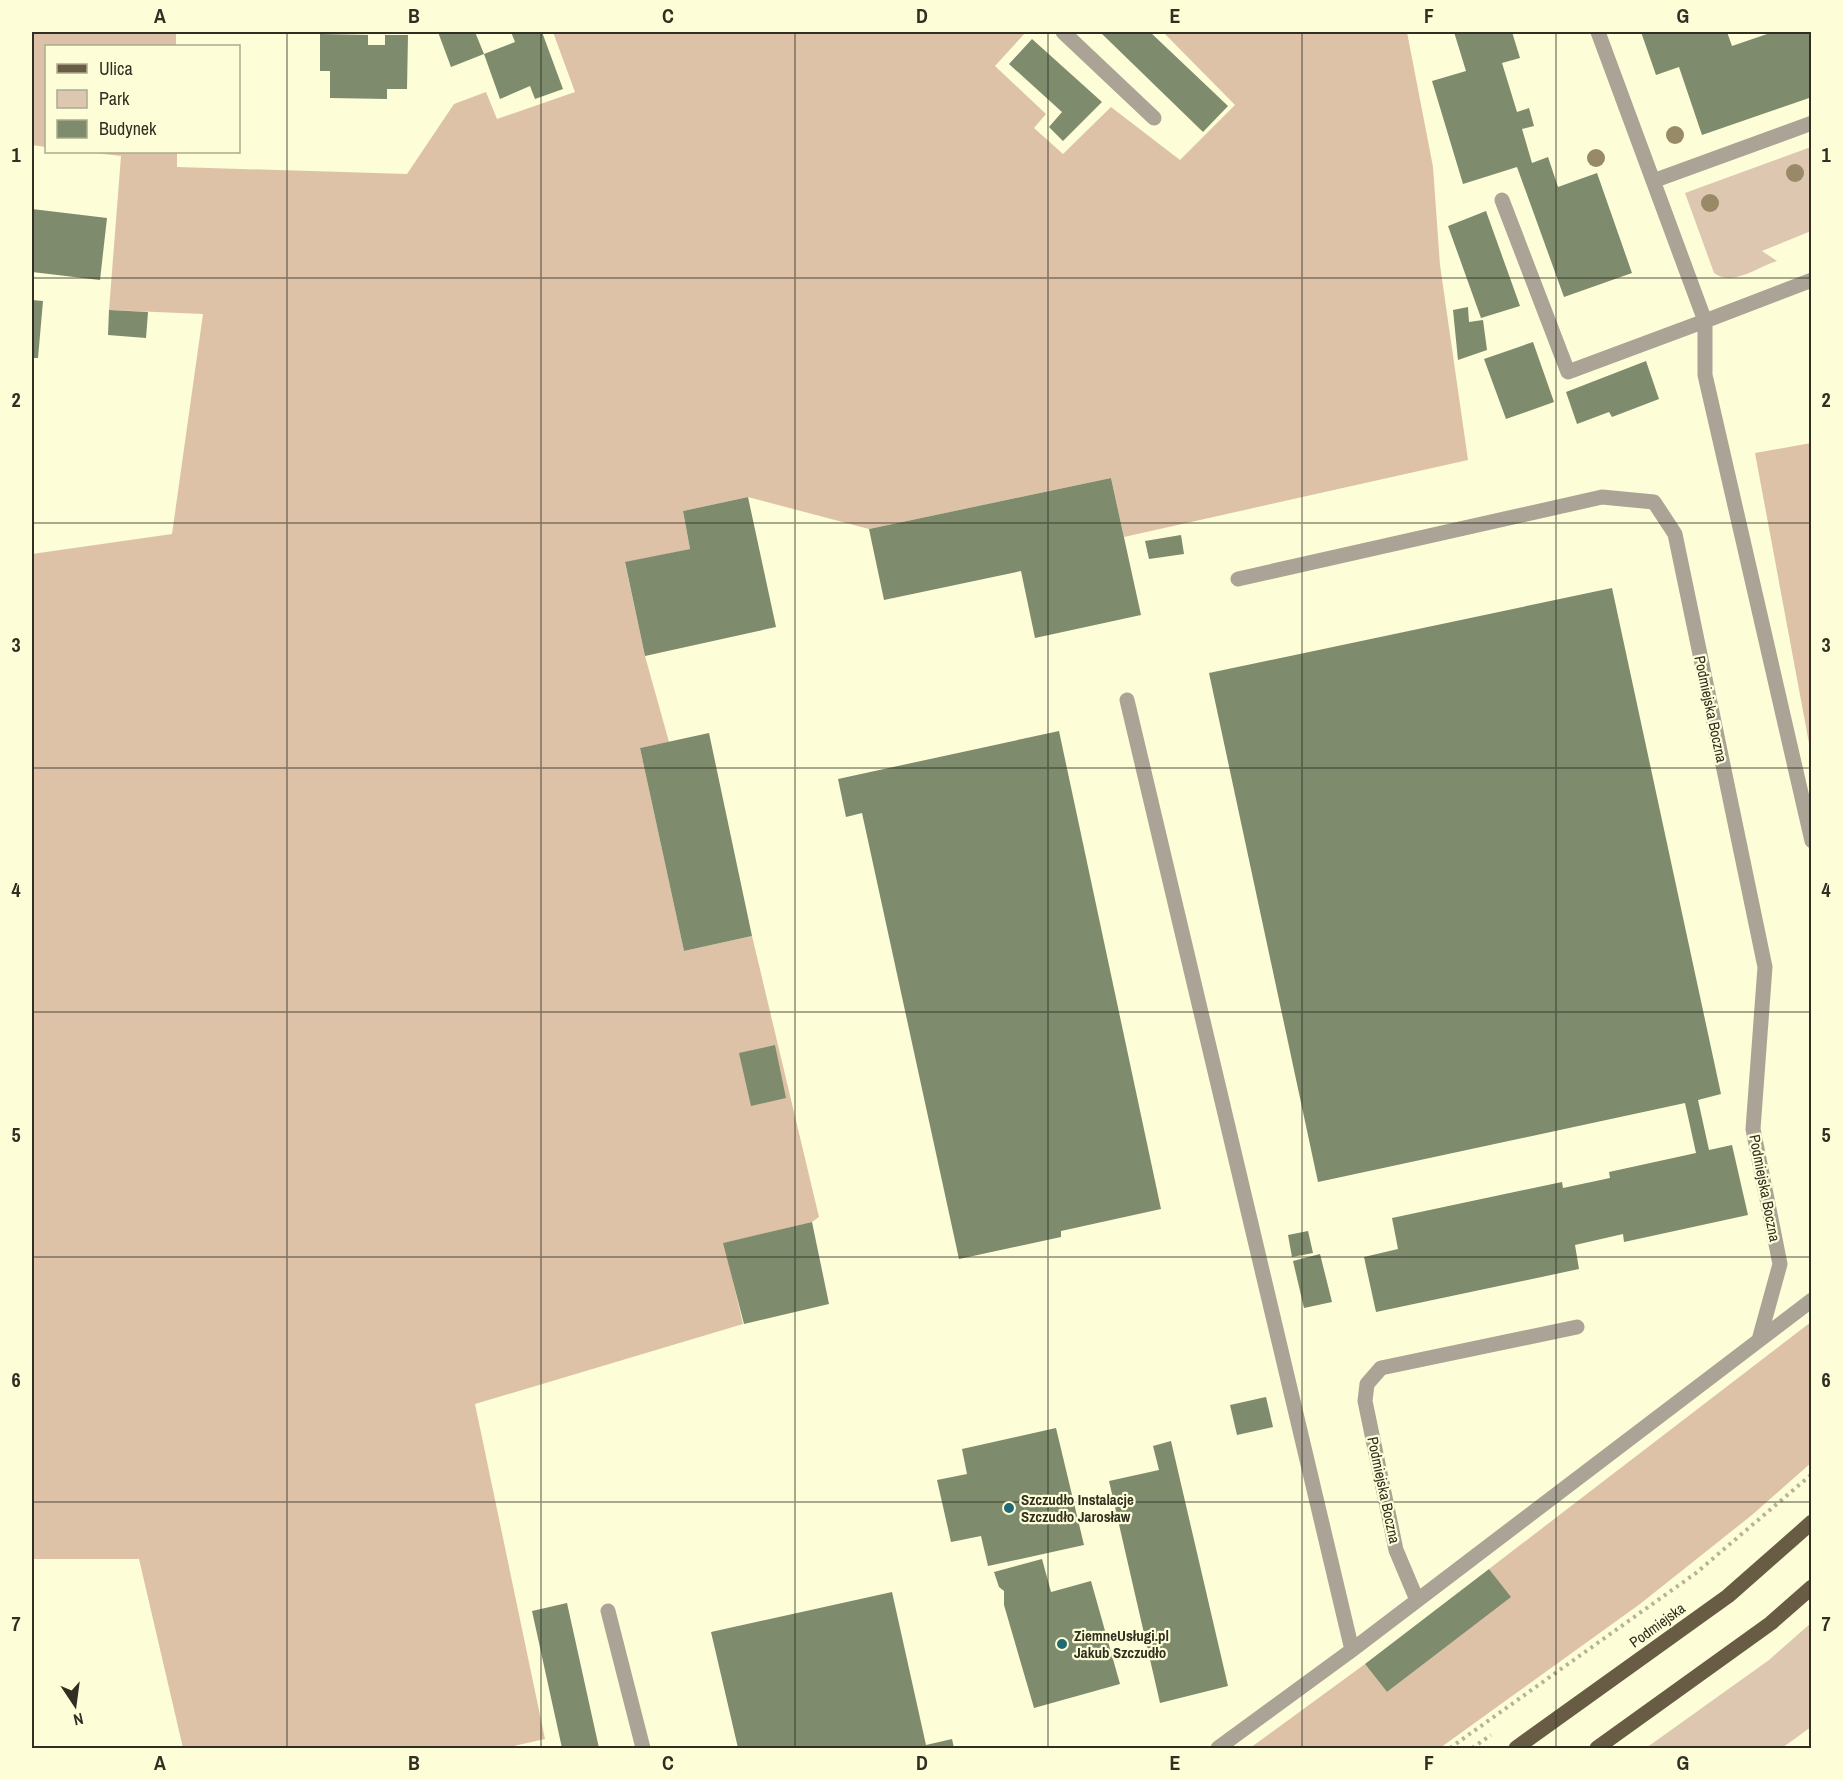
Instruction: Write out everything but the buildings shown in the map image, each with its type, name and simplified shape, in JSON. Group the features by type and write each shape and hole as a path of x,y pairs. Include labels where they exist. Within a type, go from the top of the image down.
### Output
{"main road":[{"name":"Podmiejska","path":"1516,1749 1728,1596 1812,1522"},
{"path":"1597,1749 1771,1623 1812,1587"}],"street":[{"path":"1062,32 1154,118"},
{"path":"1598,32 1705,321 1705,375 1812,841"},
{"path":"1653,181 1812,123"},
{"path":"1502,200 1568,372 1812,280"},
{"name":"Podmiejska Boczna","path":"1238,579 1602,497 1654,502 1675,534 1765,967 1753,1129 1780,1264 1759,1340"},
{"path":"1127,700 1352,1650"},
{"path":"1218,1749 1352,1650 1812,1300"},
{"name":"Podmiejska Boczna","path":"1417,1600 1396,1550 1365,1401 1366,1384 1381,1368 1577,1327"},
{"path":"608,1611 643,1749"}],"path":[{"path":"1450,1749 1696,1573 1812,1474"}],"green space":[{"path":"1811,147 1811,231 1762,251 1777,261 1737,277 1721,277 1714,273 1685,193"},
{"path":"1811,1623 1811,1727 1782,1748 1646,1748 1769,1660"}],"shaded area":[{"path":"32,32 176,32 176,45 45,45 45,147 32,145"},
{"path":"553,32 1026,32 995,66 1046,114 1034,128 1063,154 1111,107 1180,160 1235,105 1163,32 1407,32 1433,167 1440,265 1468,460 1124,537 1111,478 869,529 748,497 683,511 690,549 625,563 645,656 669,742 640,748 684,951 752,936 819,1217 812,1222 724,1243 743,1324 475,1404 545,1739 505,1748 183,1748 139,1559 32,1559 32,554 172,534 203,314 109,310 121,156 96,153 177,153 177,167 407,174 454,104 486,92 497,119 575,92"},
{"path":"1812,443 1811,754 1755,453"},
{"path":"1811,1322 1811,1463 1752,1515 1640,1604 1440,1748 1250,1748 1365,1664 1387,1692 1510,1597 1489,1569"}],"place":[{"name":"Szczudło Instalacje Szczudło Jarosław","path":"1009,1508"},
{"name":"ZiemneUsługi.pl Jakub Szczudło","path":"1062,1644"}]}
